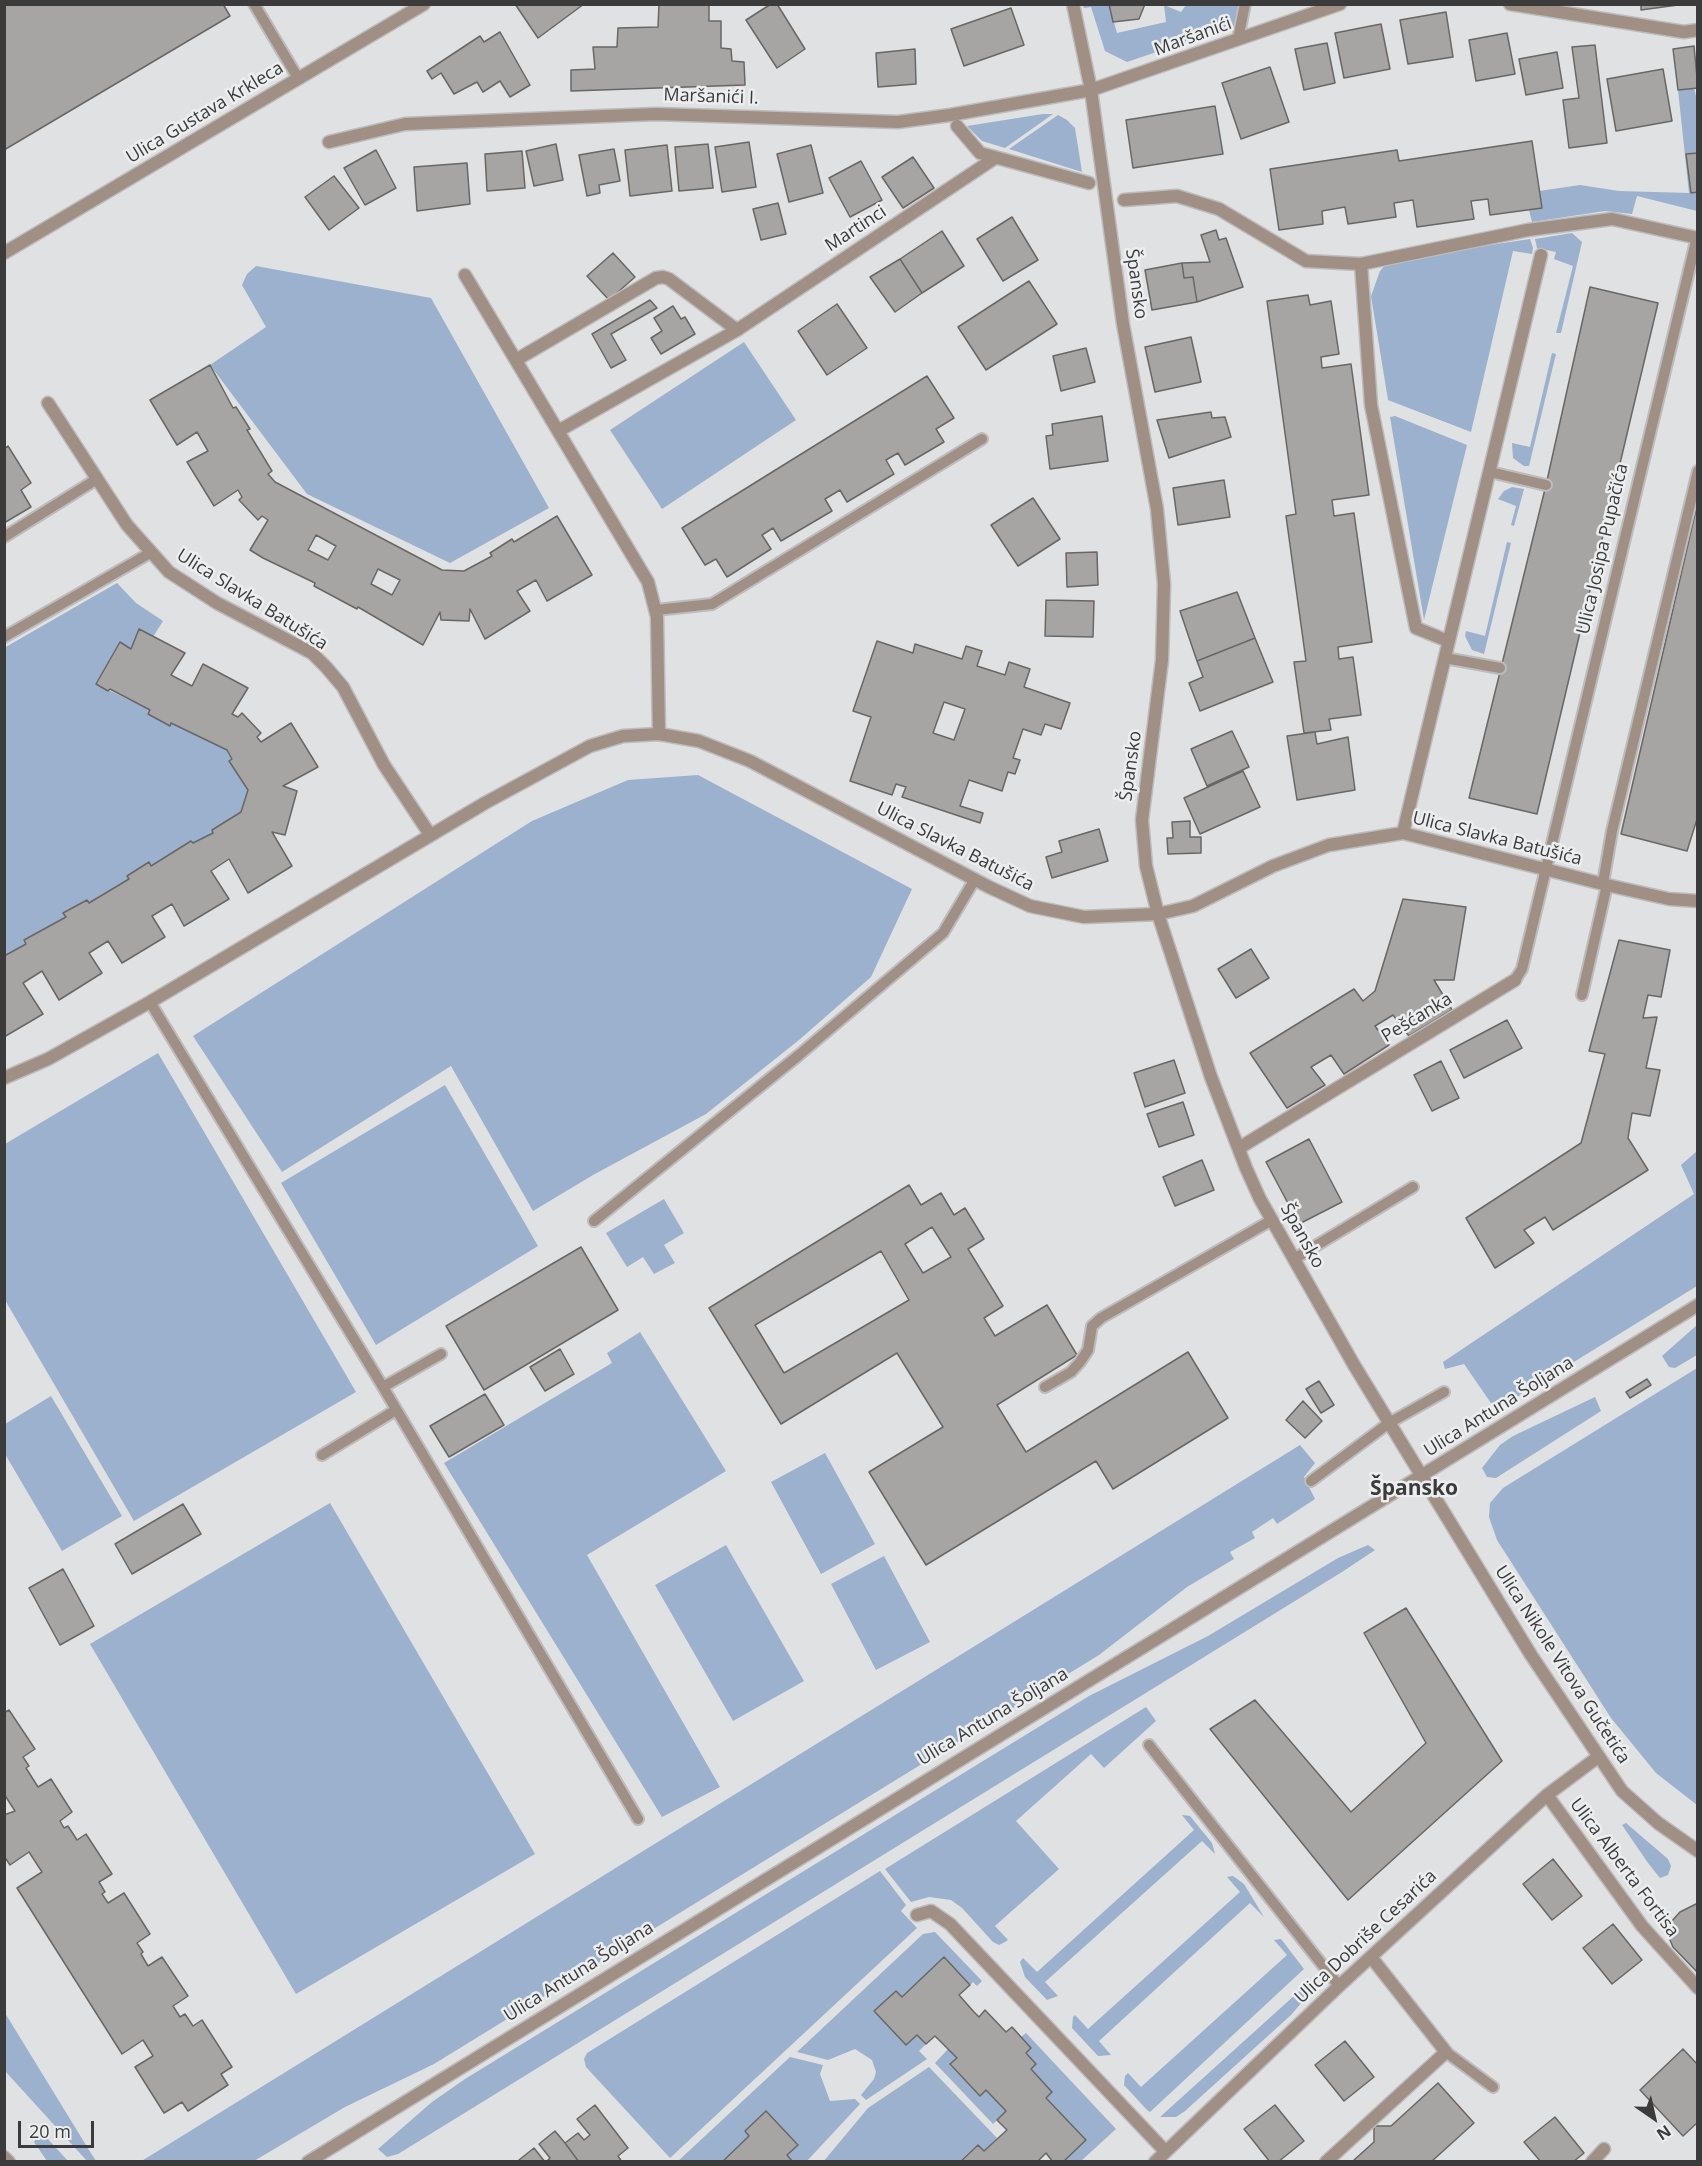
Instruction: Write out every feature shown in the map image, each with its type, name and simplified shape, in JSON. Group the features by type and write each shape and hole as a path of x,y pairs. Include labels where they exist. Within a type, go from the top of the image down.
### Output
{"street":[{"name":"Ulica Gustava Krkleca","path":"4,253 424,4"},
{"name":"Špansko","path":"1073,4 1092,90 1123,324 1157,509 1164,584 1162,660 1142,820 1146,866 1158,914 1211,1077 1239,1148 1272,1220 1421,1477"},
{"name":"Maršanići","path":"1092,90 1156,70 1340,4"},
{"path":"1510,4 1684,32 1698,30"},
{"name":"Maršanići I.","path":"329,142 405,124 656,114 898,122 1092,90"},
{"path":"957,126 980,153 1089,183"},
{"name":"Martinci","path":"560,430 737,330 995,158"},
{"name":"Ulica Josipa Pupačića","path":"1124,200 1178,196 1189,199 1227,213 1306,261 1361,264 1528,230 1612,219 1697,238"},
{"path":"1403,833 1541,255"},
{"path":"1361,264 1371,405 1416,628 1448,641"},
{"path":"465,275 560,430 648,582 656,610 658,734"},
{"path":"516,360 656,278 663,277 669,279 737,330"},
{"name":"Ulica Slavka Batušića","path":"48,403 126,525 150,553 189,586 312,653 326,667 343,687 384,765 429,833"},
{"name":"Ulica Slavka Batušića","path":"4,1078 48,1059 150,1002 429,833 590,746 623,736 658,734 699,741 750,761 975,879 1030,906 1059,914 1124,918 1158,914 1193,906 1273,866 1329,845 1403,833 1669,899 1698,901"},
{"name":"Pešćanka","path":"1239,1148 1515,980"},
{"name":"Ulica Antuna Šoljana","path":"308,2162 1698,1305"},
{"name":"Ulica Nikole Vitova Gučetića","path":"1421,1477 1598,1757 1622,1791 1635,1804 1698,1851"},
{"name":"Ulica Dobriše Cesarića","path":"1155,2162 1339,1986 1546,1795 1598,1757"},
{"name":"Ulica Alberta Fortisa","path":"1546,1795 1642,1926 1698,1988"},
{"path":"917,1915 931,1911 950,1924 1166,2151"},
{"path":"1326,2162 1446,2052 1371,1957"},
{"path":"1592,2162 1604,2149"},
{"path":"4,2157 9,2162"}],"lane":[{"path":"254,4 298,78"},
{"path":"1238,39 1245,4"},
{"name":"Ulica Josipa Pupačića","path":"1545,869 1697,238"},
{"path":"656,610 712,604 982,439"},
{"path":"1582,995 1605,884 1612,831 1698,471"},
{"path":"1490,472 1546,485"},
{"path":"4,537 97,478"},
{"path":"5,636 150,553"},
{"path":"1445,658 1500,668"},
{"name":"Pešćanka","path":"1515,980 1522,969 1545,869"},
{"path":"594,1221 799,1055 942,933 975,879"},
{"path":"150,1002 638,1818"},
{"path":"1294,1259 1413,1187"},
{"path":"1045,1387 1071,1372 1080,1362 1088,1350 1092,1326 1101,1318 1272,1220"},
{"path":"382,1387 441,1354"},
{"path":"1311,1480 1389,1423 1444,1392"},
{"path":"322,1455 396,1410"},
{"path":"1149,1745 1339,1986"},
{"path":"1446,2052 1493,2087"}],"shaded area":[{"path":"1083,5 1109,5 1117,33 1166,22 1164,5 1181,12 1186,5 1239,5 1236,25 1127,62 1105,51 1091,7 1084,8"},
{"path":"1694,88 1698,105 1697,211 1637,196 1632,214 1605,211 1532,222 1529,210 1539,191 1580,185 1619,191 1689,193 1678,90"},
{"path":"1053,114 1005,148 982,141 967,126"},
{"path":"1058,115 1075,128 1082,172 1009,149"},
{"path":"1572,233 1582,242 1561,333 1556,333 1573,266 1554,259 1556,252 1537,248 1535,239"},
{"path":"1530,239 1532,254 1513,251 1471,432 1388,400 1371,296 1380,271 1389,261 1396,259"},
{"path":"256,266 431,298 549,508 450,563 307,494 210,365 266,327 242,285 247,274"},
{"path":"744,342 796,420 662,509 610,430"},
{"path":"1552,353 1556,354 1529,466 1524,466 1513,458 1512,443 1530,447"},
{"path":"1395,416 1467,445 1424,620 1390,417"},
{"path":"1512,487 1524,489 1514,526 1511,525 1516,506 1498,499 1504,491"},
{"path":"1507,542 1511,543 1484,654 1472,650 1465,636 1466,631 1485,636"},
{"path":"117,583 136,603 163,621 153,637 139,630 131,649 120,642 96,684 150,710 170,725 171,723 227,750 232,759 230,761 248,790 241,812 213,833 193,843 191,841 151,866 149,862 127,876 129,879 89,903 86,900 64,913 66,917 24,940 26,944 6,955 4,648"},
{"path":"698,775 912,889 871,977 799,1040 706,1114 593,1175 533,1211 451,1066 282,1172 193,1036 532,821 628,780"},
{"path":"158,1053 356,1392 134,1521 5,1300 5,1144"},
{"path":"445,1085 538,1246 376,1345 281,1183"},
{"path":"1697,1151 1697,1286 1470,1426 1467,1422 1493,1406 1464,1364 1445,1369 1443,1362 1694,1194 1681,1165"},
{"path":"664,1199 684,1233 664,1245 675,1263 654,1274 643,1257 627,1267 606,1233"},
{"path":"1697,1325 1697,1355 1675,1368 1669,1367 1662,1356"},
{"path":"640,1332 726,1471 587,1555 720,1787 662,1817 444,1463 612,1363 607,1353"},
{"path":"1697,1368 1697,1805 1656,1773 1611,1718 1497,1540 1489,1517 1490,1503 1503,1488"},
{"path":"51,1396 122,1516 62,1551 5,1454 5,1424"},
{"path":"1595,1397 1601,1411 1496,1478 1487,1477 1482,1468 1500,1445 1513,1436"},
{"path":"1300,1445 1315,1463 1304,1477 1315,1499 1277,1524 1273,1518 1252,1532 1255,1538 1230,1552 1234,1559 1187,1587 1099,1655 434,2064 345,2107 254,2161 140,2162"},
{"path":"825,1453 875,1544 821,1574 771,1482"},
{"path":"330,1503 535,1854 296,1994 90,1644"},
{"path":"726,1545 804,1681 733,1721 655,1585"},
{"path":"1368,1545 1375,1550 1342,1572 398,2154 387,2157 378,2149 432,2102 465,2079 1089,1696 1208,1636 1338,1558"},
{"path":"884,1556 930,1642 876,1670 831,1584"},
{"path":"1146,1707 1156,1721 1104,1768 1091,1754 1016,1821 1059,1869 995,1926 1008,1940 1005,1942 999,1945 993,1942 962,1908 951,1900 929,1897 911,1902 885,1869"},
{"path":"1182,1815 1190,1816 1212,1843 1215,1854 1202,1841 1045,1982 1058,1996 1047,2000 1025,1977 1020,1962 1023,1958 1037,1972 1194,1830"},
{"path":"1626,1823 1668,1859 1671,1866 1668,1875 1660,1878 1622,1825"},
{"path":"880,1871 906,1905 901,1911 917,1928 670,2158 586,2067 584,2059 587,2053"},
{"path":"1233,1876 1244,1884 1264,1917 1250,1903 1099,2041 1111,2055 1098,2056 1072,2028 1073,2017 1075,2015 1088,2029 1240,1892 1227,1877"},
{"path":"935,1932 982,1981 977,1986 973,1982 970,1985 944,1957 902,1997 896,1991 875,2011 906,2045 917,2035 926,2044 919,2051 927,2059 866,2100 861,2095 874,2079 876,2072 872,2060 855,2049 828,2060 797,2052 923,1934"},
{"path":"1281,1939 1304,1969 1150,2112 1147,2110 1124,2085 1125,2076 1128,2073 1141,2087 1287,1955 1274,1940"},
{"path":"1306,1985 1303,2001 1291,2015 1185,2111 1176,2117 1160,2117"},
{"path":"5,2013 96,2161 87,2161 5,2071"},
{"path":"1026,2033 1116,2129 1081,2161 1063,2161 1086,2140 1046,2098 1052,2092 1031,2069 1036,2064 1026,2053 1031,2048 1021,2037"},
{"path":"948,2049 957,2058 950,2065 980,2096 986,2090 1006,2111 993,2124 935,2063"},
{"path":"790,2057 823,2065 820,2074 830,2101 855,2099 860,2104 807,2161 793,2161 787,2155 798,2144 766,2111 745,2131 749,2136 722,2161 677,2162"},
{"path":"929,2067 997,2138 984,2151 977,2145 960,2161 823,2162 868,2108"},
{"path":"38,2135 47,2138 68,2161 47,2161 34,2142"}],"building":[{"path":"4,4 223,4 230,16 4,150"},
{"path":"515,4 584,4 538,38"},
{"path":"659,4 709,4 709,21 721,21 721,48 731,49 732,61 744,62 745,85 571,91 571,70 595,69 593,47 617,47 618,28 658,27"},
{"path":"771,4 777,4 805,49 777,68 746,20"},
{"path":"1109,4 1145,4 1139,19 1113,22"},
{"path":"1641,4 1678,4 1678,5 1641,10"},
{"path":"1011,8 1024,45 964,66 951,29"},
{"path":"1446,12 1453,57 1408,64 1400,20"},
{"path":"1381,24 1390,69 1344,78 1335,33"},
{"path":"500,32 530,85 510,97 500,81 483,92 477,82 454,94 441,73 432,79 427,71 480,36 484,42"},
{"path":"1507,33 1515,74 1476,81 1469,40"},
{"path":"1327,43 1335,83 1304,90 1295,49"},
{"path":"1595,45 1607,143 1569,148 1563,100 1579,98 1572,47"},
{"path":"1694,46 1698,88 1678,90 1673,49"},
{"path":"915,49 916,84 878,87 876,53"},
{"path":"1557,52 1563,88 1526,95 1519,59"},
{"path":"1270,67 1289,122 1241,139 1222,83"},
{"path":"1663,69 1672,121 1616,131 1607,79"},
{"path":"1215,106 1223,154 1133,168 1126,120"},
{"path":"1532,141 1542,208 1490,215 1488,199 1471,201 1474,219 1417,227 1413,200 1394,203 1396,217 1348,224 1345,207 1322,211 1323,224 1279,230 1270,169 1397,150 1399,161"},
{"path":"749,142 756,187 722,192 715,147"},
{"path":"556,144 563,180 534,186 526,151"},
{"path":"708,144 713,188 679,191 675,147"},
{"path":"667,145 672,191 630,196 625,150"},
{"path":"811,145 823,193 789,202 777,154"},
{"path":"614,149 620,181 599,185 600,193 587,196 579,155"},
{"path":"376,150 396,188 365,205 344,168"},
{"path":"522,151 525,188 487,191 485,154"},
{"path":"1698,153 1698,192 1691,193 1686,154"},
{"path":"913,157 934,188 903,208 882,177"},
{"path":"861,161 882,200 850,217 829,178"},
{"path":"467,163 470,204 417,211 414,167"},
{"path":"334,176 359,208 329,230 305,197"},
{"path":"778,203 786,234 761,240 753,209"},
{"path":"1012,217 1038,260 1003,281 977,239"},
{"path":"1216,230 1219,240 1226,238 1243,287 1197,302 1193,277 1184,278 1182,263 1210,262 1201,235"},
{"path":"942,231 964,266 922,293 900,259"},
{"path":"613,253 635,277 609,300 587,276"},
{"path":"900,259 922,293 895,312 870,277"},
{"path":"1182,263 1184,278 1193,277 1197,302 1152,310 1145,270"},
{"path":"1029,281 1057,324 986,370 958,327"},
{"path":"1590,287 1658,303 1537,814 1469,798 1546,485"},
{"path":"1308,295 1310,305 1331,301 1339,354 1321,357 1322,368 1351,364 1369,495 1332,500 1334,516 1354,513 1372,642 1338,647 1339,659 1353,657 1361,715 1329,719 1331,730 1304,733 1294,662 1306,661 1286,516 1296,514 1267,301"},
{"path":"650,300 657,308 611,334 626,360 611,368 592,334"},
{"path":"837,304 867,348 827,375 798,331"},
{"path":"673,306 681,319 685,317 695,334 661,354 651,338 662,331 654,318"},
{"path":"1191,337 1201,382 1155,392 1145,347"},
{"path":"1086,348 1095,382 1061,391 1053,356"},
{"path":"210,365 233,408 236,407 250,429 247,430 272,471 268,474 275,482 442,570 464,571 492,556 490,553 512,539 514,542 557,516 592,575 547,601 536,580 517,591 530,611 485,639 470,609 469,621 441,620 440,612 423,645 358,607 357,609 314,586 315,583 250,550 268,520 262,516 258,520 239,500 242,497 238,490 214,506 187,462 208,451 197,432 177,445 150,400","holes":["316,535 336,546 328,560 308,550","378,569 400,580 392,595 371,584"]},
{"path":"927,376 954,418 936,429 944,442 905,465 898,453 886,460 894,474 847,502 840,490 825,499 832,511 781,541 773,528 762,535 771,549 727,577 716,559 705,565 682,528"},
{"path":"1211,412 1212,418 1225,417 1231,437 1169,458 1157,420"},
{"path":"1102,416 1108,461 1050,469 1046,436 1053,435 1052,424"},
{"path":"8,446 31,483 21,490 31,507 4,523 4,449"},
{"path":"1224,480 1230,517 1178,525 1173,488"},
{"path":"1033,498 1060,539 1018,566 991,525"},
{"path":"1698,501 1698,816 1687,851 1621,834"},
{"path":"1097,552 1098,585 1067,587 1066,553"},
{"path":"1237,592 1255,638 1197,661 1180,611"},
{"path":"1046,600 1094,601 1093,637 1045,636"},
{"path":"139,629 185,653 171,675 192,686 203,664 248,688 232,714 238,717 242,713 261,733 257,737 261,742 291,723 318,767 283,786 297,791 285,835 272,832 292,866 248,893 229,859 211,871 229,899 184,926 172,904 152,916 165,937 122,963 108,941 89,953 102,973 59,1000 42,971 23,983 43,1014 4,1037 4,952 6,955 26,944 24,940 66,917 63,913 87,900 89,903 129,879 127,876 149,862 151,866 191,841 193,843 213,833 212,830 241,812 248,790 229,761 232,759 227,750 171,723 170,726 148,714 150,710 96,684 120,642 131,649"},
{"path":"1255,638 1273,682 1200,711 1189,683 1203,677 1197,661"},
{"path":"877,641 913,653 915,644 962,659 966,646 982,651 977,666 1005,675 1009,662 1030,669 1024,687 1070,703 1061,729 1045,724 1041,735 1023,729 1013,758 1020,760 1015,774 1008,772 1002,791 969,780 960,806 983,813 980,823 902,797 906,787 896,784 892,795 850,781 871,717 853,711","holes":["944,702 965,709 954,740 933,733"]},
{"path":"1232,731 1249,767 1207,786 1191,749"},
{"path":"1315,732 1317,744 1348,737 1355,790 1297,800 1287,736"},
{"path":"1243,771 1260,807 1200,834 1184,798"},
{"path":"1190,821 1190,837 1201,837 1201,853 1168,854 1167,838 1173,838 1172,822"},
{"path":"1099,829 1108,861 1052,878 1046,857 1062,852 1059,841"},
{"path":"1403,899 1466,907 1454,980 1434,980 1452,1010 1409,1036 1393,1015 1375,1026 1389,1045 1344,1074 1331,1055 1311,1067 1325,1085 1287,1108 1250,1053 1354,989 1363,1001 1375,991"},
{"path":"1619,940 1670,950 1661,997 1648,995 1643,1018 1657,1017 1646,1068 1660,1070 1650,1116 1632,1113 1628,1138 1648,1170 1553,1230 1545,1217 1524,1230 1534,1243 1495,1268 1466,1218 1581,1143 1605,1054 1589,1051"},
{"path":"1251,949 1269,978 1236,998 1218,969"},
{"path":"1507,1020 1522,1048 1464,1078 1450,1050"},
{"path":"1174,1060 1185,1093 1145,1107 1134,1073"},
{"path":"1441,1061 1459,1098 1432,1111 1414,1075"},
{"path":"1183,1102 1194,1135 1159,1147 1147,1114"},
{"path":"1309,1139 1342,1202 1299,1224 1266,1162"},
{"path":"1202,1160 1214,1190 1175,1206 1163,1177"},
{"path":"909,1185 921,1205 941,1193 954,1215 965,1208 984,1239 968,1249 1003,1306 984,1318 995,1336 1047,1305 1077,1355 997,1405 1026,1452 1188,1352 1228,1418 1113,1489 1096,1461 926,1565 869,1472 943,1427 897,1353 781,1424 709,1308","holes":["932,1227 951,1257 923,1273 905,1244","881,1251 909,1300 784,1373 755,1325"]},
{"path":"581,1247 618,1310 484,1390 446,1326"},
{"path":"560,1349 574,1374 545,1391 530,1367"},
{"path":"1647,1379 1651,1385 1630,1398 1626,1392"},
{"path":"1319,1381 1334,1405 1321,1413 1306,1389"},
{"path":"485,1394 504,1425 449,1457 430,1426"},
{"path":"1303,1401 1322,1421 1305,1438 1286,1420"},
{"path":"183,1504 201,1534 132,1574 115,1544"},
{"path":"63,1569 94,1626 60,1645 29,1588"},
{"path":"1406,1608 1502,1761 1348,1900 1210,1729 1255,1700 1351,1812 1426,1743 1364,1633"},
{"path":"9,1710 35,1749 23,1757 29,1766 26,1768 38,1787 51,1779 72,1812 60,1821 64,1828 68,1826 77,1840 86,1834 112,1874 99,1882 105,1892 102,1894 108,1903 124,1893 150,1934 137,1943 148,1966 162,1957 188,1996 173,2006 180,2017 185,2014 193,2026 202,2020 232,2067 221,2074 228,2085 188,2111 182,2102 164,2113 135,2067 153,2056 143,2040 122,2054 17,1888 42,1872 29,1852 10,1865 4,1856 4,1815 15,1811 4,1794 4,1713"},
{"path":"1553,1859 1582,1896 1552,1920 1523,1884"},
{"path":"1698,1903 1698,1973 1673,1947 1667,1933 1671,1922 1680,1912"},
{"path":"1613,1924 1642,1960 1612,1984 1583,1948"},
{"path":"944,1957 970,1985 959,1995 974,2012 979,2017 985,2010 1006,2032 1012,2027 1031,2048 1026,2053 1036,2064 1031,2069 1052,2092 1046,2098 1086,2140 1063,2162 1053,2162 1046,2153 1037,2162 960,2162 978,2145 984,2151 1007,2130 997,2120 1006,2111 986,2090 980,2096 950,2064 957,2058 935,2036 926,2044 917,2035 906,2045 874,2011 896,1991 902,1997"},
{"path":"1345,2041 1374,2077 1344,2101 1315,2065"},
{"path":"1683,2049 1698,2065 1698,2122 1683,2136 1640,2090"},
{"path":"1438,2083 1474,2123 1431,2162 1355,2162 1354,2160 1374,2142 1374,2126 1391,2126"},
{"path":"595,2105 628,2148 618,2156 622,2162 579,2162 565,2143 578,2133 584,2140 590,2135 577,2119"},
{"path":"1275,2105 1304,2141 1278,2162 1270,2162 1244,2129"},
{"path":"766,2111 798,2145 787,2155 793,2162 722,2162 749,2136 745,2131"},
{"path":"1555,2117 1584,2153 1573,2162 1541,2162 1524,2142"},
{"path":"555,2131 579,2162 546,2162 550,2158 539,2144"},
{"path":"534,2148 545,2162 521,2162 519,2160"}],"district":[{"name":"Špansko","path":"1414,1489"}]}
